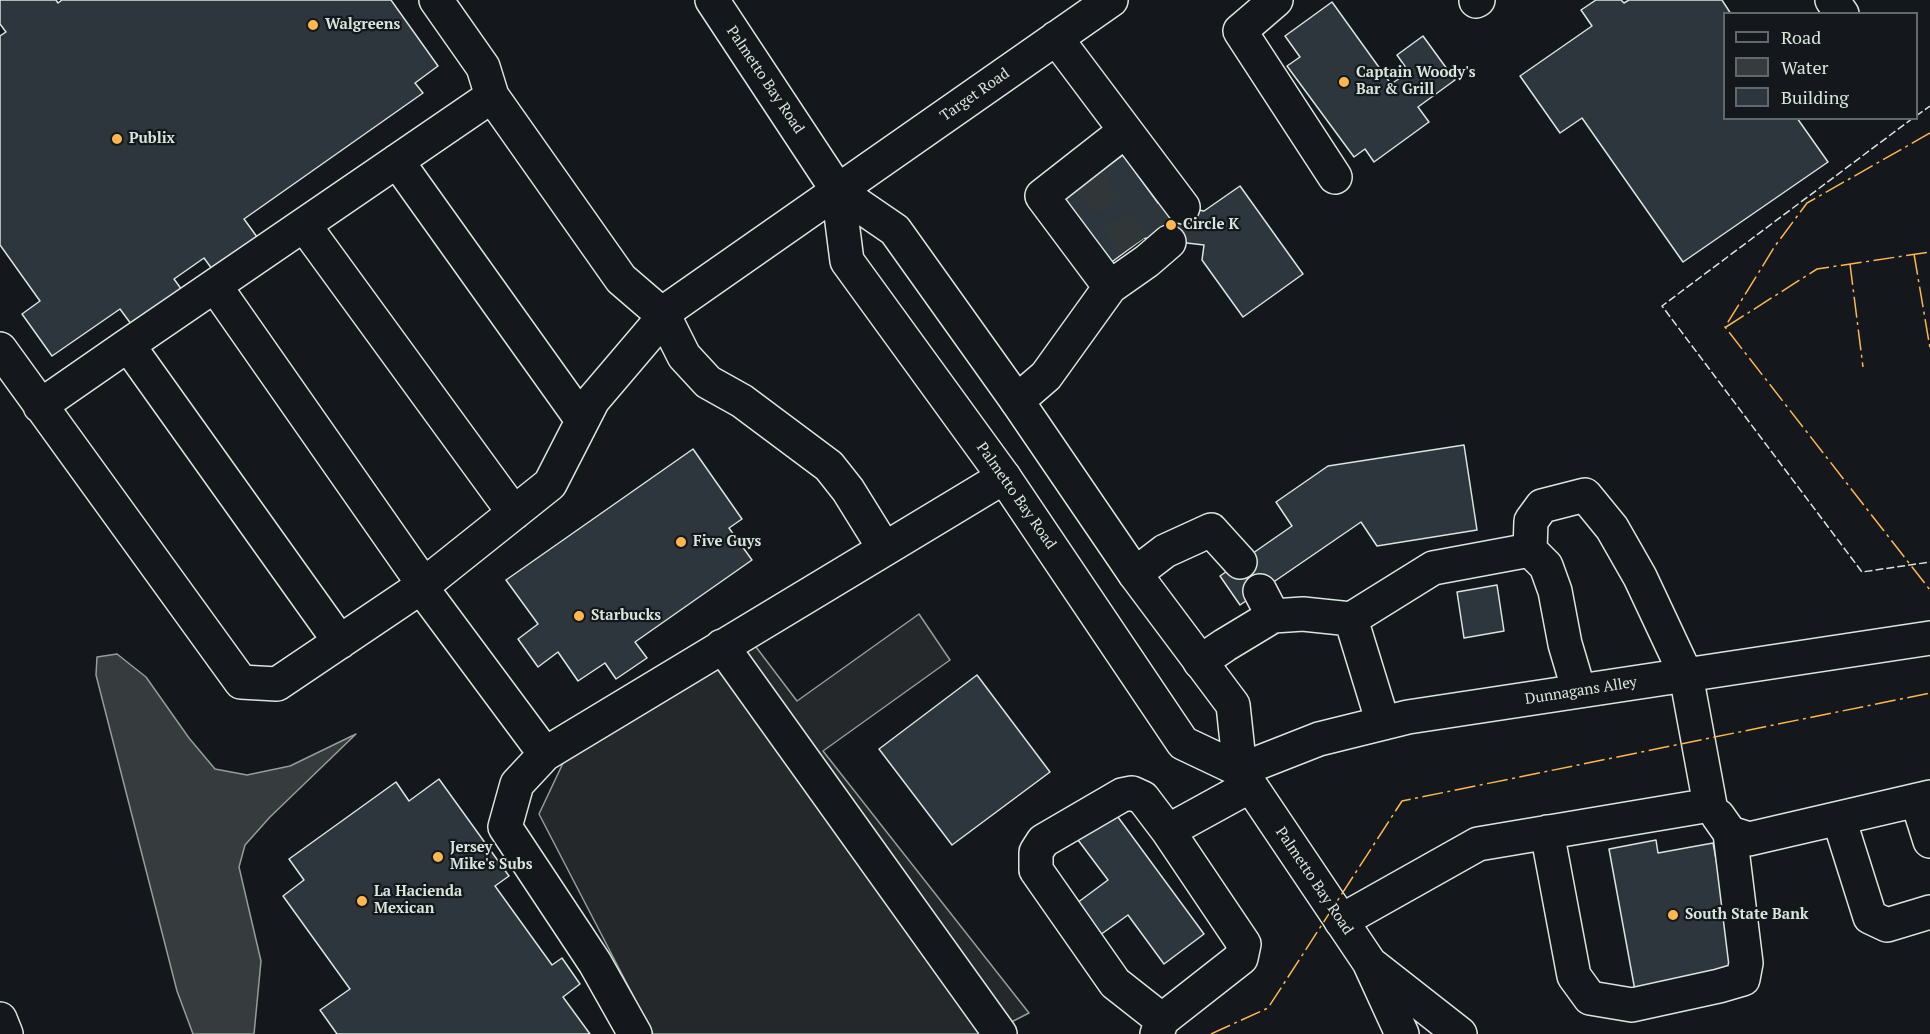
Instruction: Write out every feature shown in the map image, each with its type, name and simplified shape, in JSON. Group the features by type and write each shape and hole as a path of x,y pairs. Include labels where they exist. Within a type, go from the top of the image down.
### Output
{"main road":[{"path":"436,0 483,67 492,96 621,279 664,316 684,356 708,382 742,401 830,466 848,490 884,548"},
{"name":"Palmetto Bay Road","path":"711,0 838,191 895,230 1017,401 1135,574 1233,705 1245,778 1369,962"},
{"name":"Target Road","path":"40,406 241,682 277,684 422,586 550,484 593,400 673,306 1111,0"},
{"path":"1276,0 1240,31 1335,177"},
{"path":"1056,38 1183,207"},
{"path":"0,349 40,406 492,96"},
{"path":"1110,287 1042,196 1085,173 1125,130"},
{"path":"397,161 582,420"},
{"name":"Palmetto Bay Road","path":"838,191 847,261 1004,477 1183,743 1245,778"},
{"path":"304,225 514,513"},
{"path":"1017,401 1046,376 1110,287 1150,249"},
{"path":"215,286 422,586 545,754"},
{"path":"128,345 340,642"},
{"path":"635,1034 595,963 505,826 517,784 545,754 1004,477"},
{"path":"1546,832 1574,976 1590,998 1632,1005 1743,979 1746,963 1730,833 1710,805 1686,675 1629,557 1612,528 1585,495 1542,506 1531,521 1530,550 1546,566 1555,591 1565,644 1579,691"},
{"path":"1135,574 1165,551 1211,530 1240,562"},
{"path":"1200,662 1224,645 1266,604 1302,614 1351,619 1433,568 1530,550"},
{"path":"1351,619 1383,723"},
{"name":"Dunnagans Alley","path":"1168,831 1245,778 1319,739 1408,717 1930,638"},
{"path":"722,646 1000,1034"},
{"path":"1132,793 1143,798 1168,831 1244,944 1241,958 1159,1027 1116,983 1036,870 1036,852 1043,840 1122,795 1132,793"},
{"path":"1730,833 1749,839 1924,799 1930,841"},
{"path":"1341,921 1478,844 1710,805"},
{"path":"1839,819 1869,917 1887,925 1930,912"},
{"path":"1369,962 1388,1034"},
{"path":"1369,962 1401,1034"},
{"path":"1369,962 1440,1034"},
{"path":"1369,962 1460,1034"},
{"path":"0,1019 6,1034"}],"shaded area":[{"path":"919,614 950,660 823,751 1029,1013 988,1034 653,1034 539,814 580,727 753,643 797,701"}],"water":[{"path":"117,654 146,677 189,738 215,769 247,775 290,766 356,734 270,817 245,845 239,867 261,961 254,1034 193,1034 177,991 96,675 97,657"}],"building":[{"path":"0,0 56,0 58,3 62,0 391,0 438,66 415,83 423,93 244,219 260,241 215,273 204,258 174,279 187,297 137,332 120,309 52,356 22,314 40,301 0,245 0,36 6,32 0,24"},
{"path":"1596,0 1621,0 1624,3 1629,0 1722,0 1730,12 1723,12 1723,120 1798,120 1828,162 1683,262 1582,118 1560,133 1520,76 1592,26 1581,10"},
{"name":"Captain Woody's Bar & Grill","path":"1332,2 1391,84 1409,72 1397,55 1423,36 1455,80 1418,107 1429,122 1374,162 1365,149 1354,157 1287,66 1300,57 1285,36"},
{"name":"Circle K","path":"1123,155 1158,203 1204,211 1240,186 1303,274 1243,317 1202,260 1204,245 1144,238 1105,267 1058,202"},
{"path":"1464,445 1477,530 1377,546 1361,522 1240,605 1220,576 1292,526 1276,502 1328,466"},
{"path":"693,449 742,519 729,528 752,560 635,642 647,658 616,679 605,663 578,681 558,652 538,667 518,639 538,624 506,580"},
{"path":"1497,585 1504,631 1464,638 1457,592"},
{"path":"977,675 1050,772 952,845 879,749"},
{"path":"439,779 509,876 495,886 552,965 562,958 580,984 563,997 590,1034 337,1034 320,1010 350,989 283,896 304,880 289,859 396,782 409,801"},
{"path":"1115,813 1204,934 1164,964 1128,915 1100,935 1077,903 1108,880 1078,840"},
{"name":"South State Bank","path":"1656,840 1658,853 1713,843 1738,977 1636,996 1609,849"}],"tunnel":[{"path":"1089,179 1134,245"}],"fence":[{"path":"1918,115 1930,106"},
{"path":"1910,120 1662,306 1862,572 1930,562"}],"power":[{"path":"1930,133 1807,203 1775,246 1725,327 1930,590"},
{"path":"1726,327 1817,269 1930,252"},
{"path":"1914,254 1930,348"},
{"path":"1850,264 1863,367"},
{"path":"1211,1034 1268,1008 1402,801 1930,693"}],"place":[{"name":"Walgreens","path":"313,25"},
{"name":"Captain Woody's Bar & Grill","path":"1344,82"},
{"name":"Publix","path":"117,139"},
{"name":"Circle K","path":"1171,225"},
{"name":"Five Guys","path":"681,542"},
{"name":"Starbucks","path":"579,616"},
{"name":"Jersey Mike's Subs","path":"438,857"},
{"name":"La Hacienda Mexican","path":"362,901"},
{"name":"South State Bank","path":"1673,915"}]}
